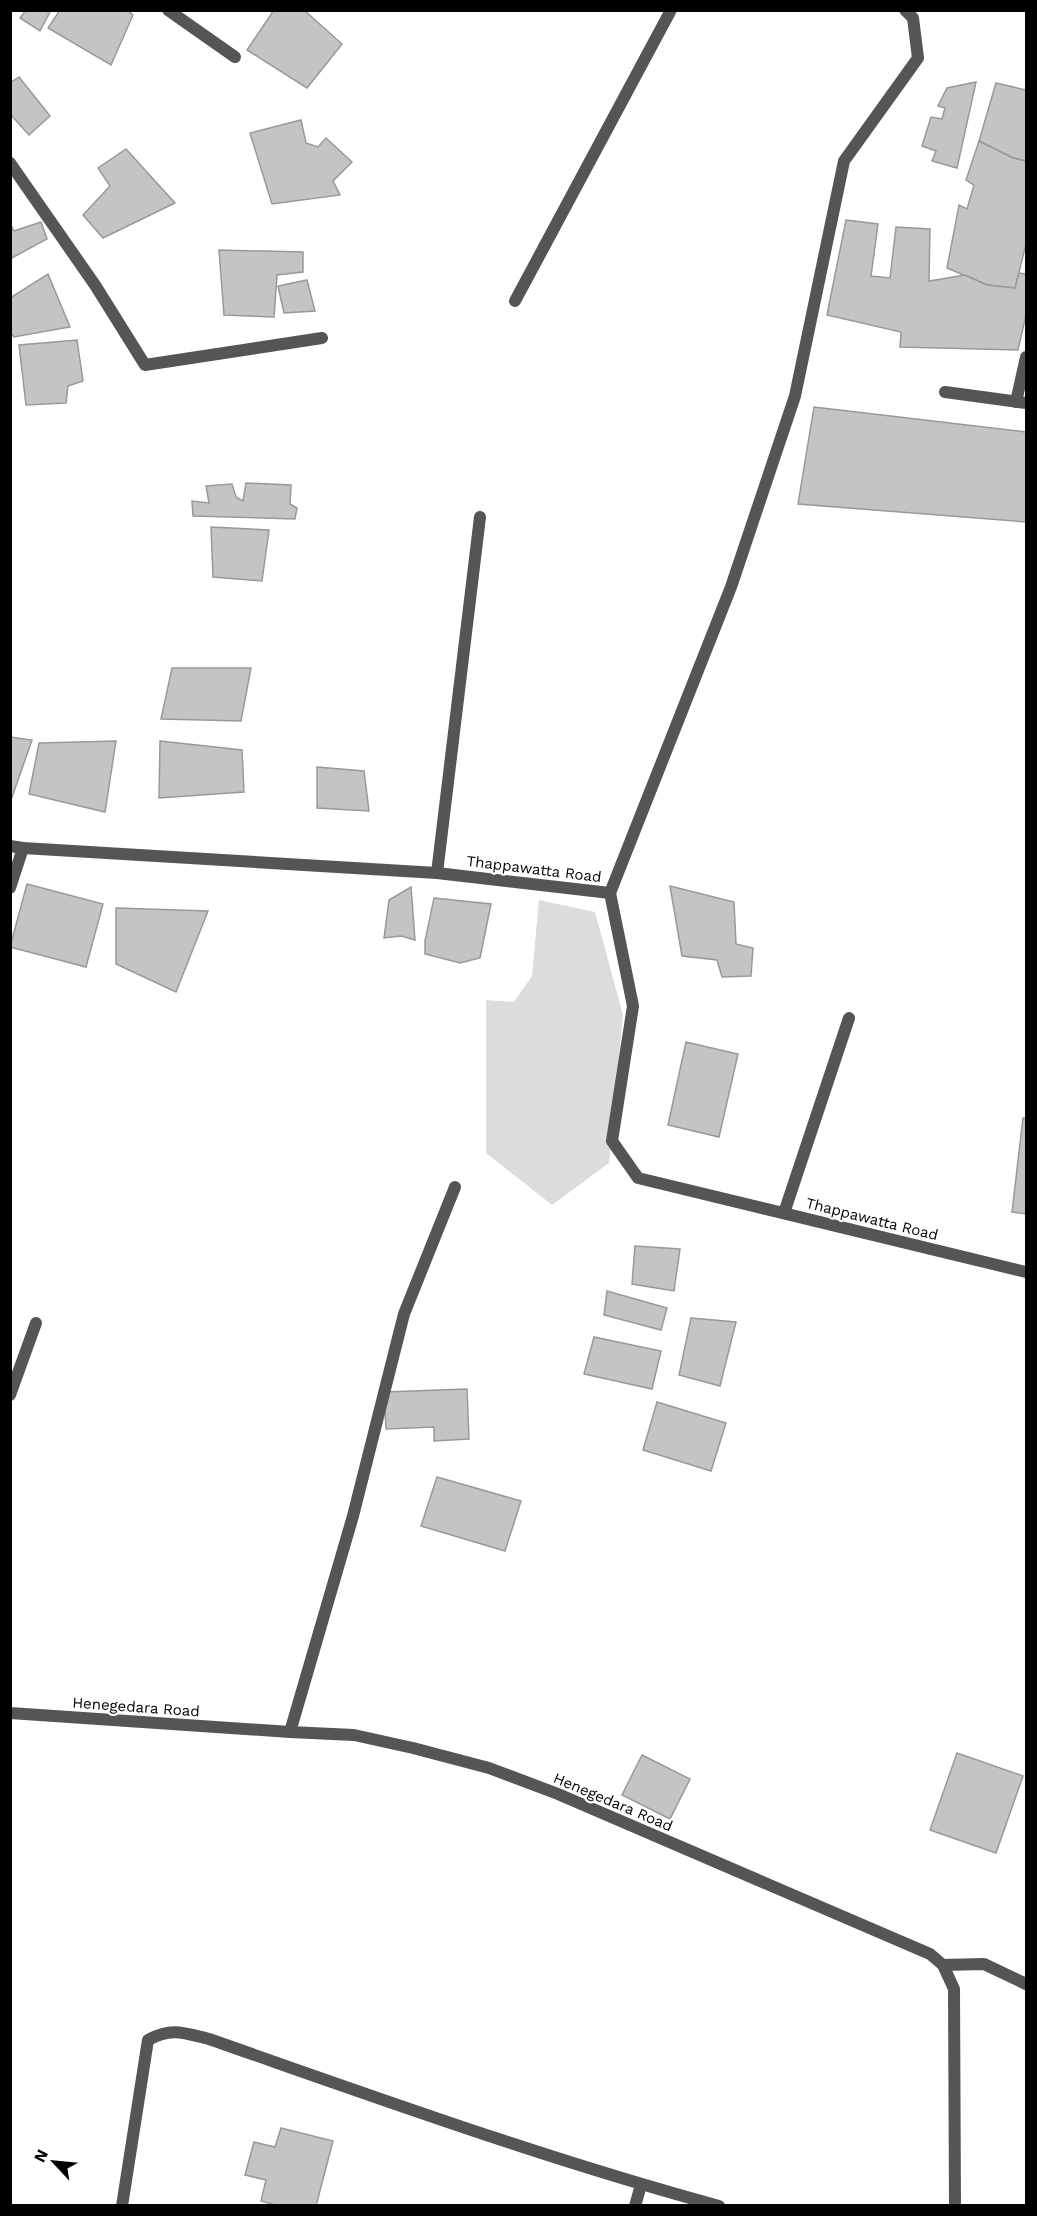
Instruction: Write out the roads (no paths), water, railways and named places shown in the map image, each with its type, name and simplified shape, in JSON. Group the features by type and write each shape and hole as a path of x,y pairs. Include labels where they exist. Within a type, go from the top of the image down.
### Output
{"street":[{"path":"168,10 235,57"},
{"path":"515,300 671,10"},
{"path":"610,893 731,587 795,396 844,161 918,58 913,18 905,10"},
{"path":"10,163 95,285 145,365 322,338"},
{"path":"945,392 1021,402 1026,357"},
{"path":"437,873 480,517"},
{"path":"10,888 16,847"},
{"name":"Thappawatta Road","path":"16,847 437,873 610,893 633,1006 612,1141 638,1178 1026,1272"},
{"path":"784,1213 849,1018"},
{"path":"290,1732 353,1515 404,1314 455,1187"},
{"path":"10,1395 36,1323"},
{"name":"Henegedara Road","path":"10,1713 354,1735 489,1768 558,1794 930,1954 943,1965"},
{"path":"955,2205 954,1989 943,1965 984,1964 1026,1984"},
{"path":"122,2205 148,2040 162,2032 178,2031 209,2039 487,2136 641,2185 719,2205"},
{"path":"635,2205 641,2185"}]}
